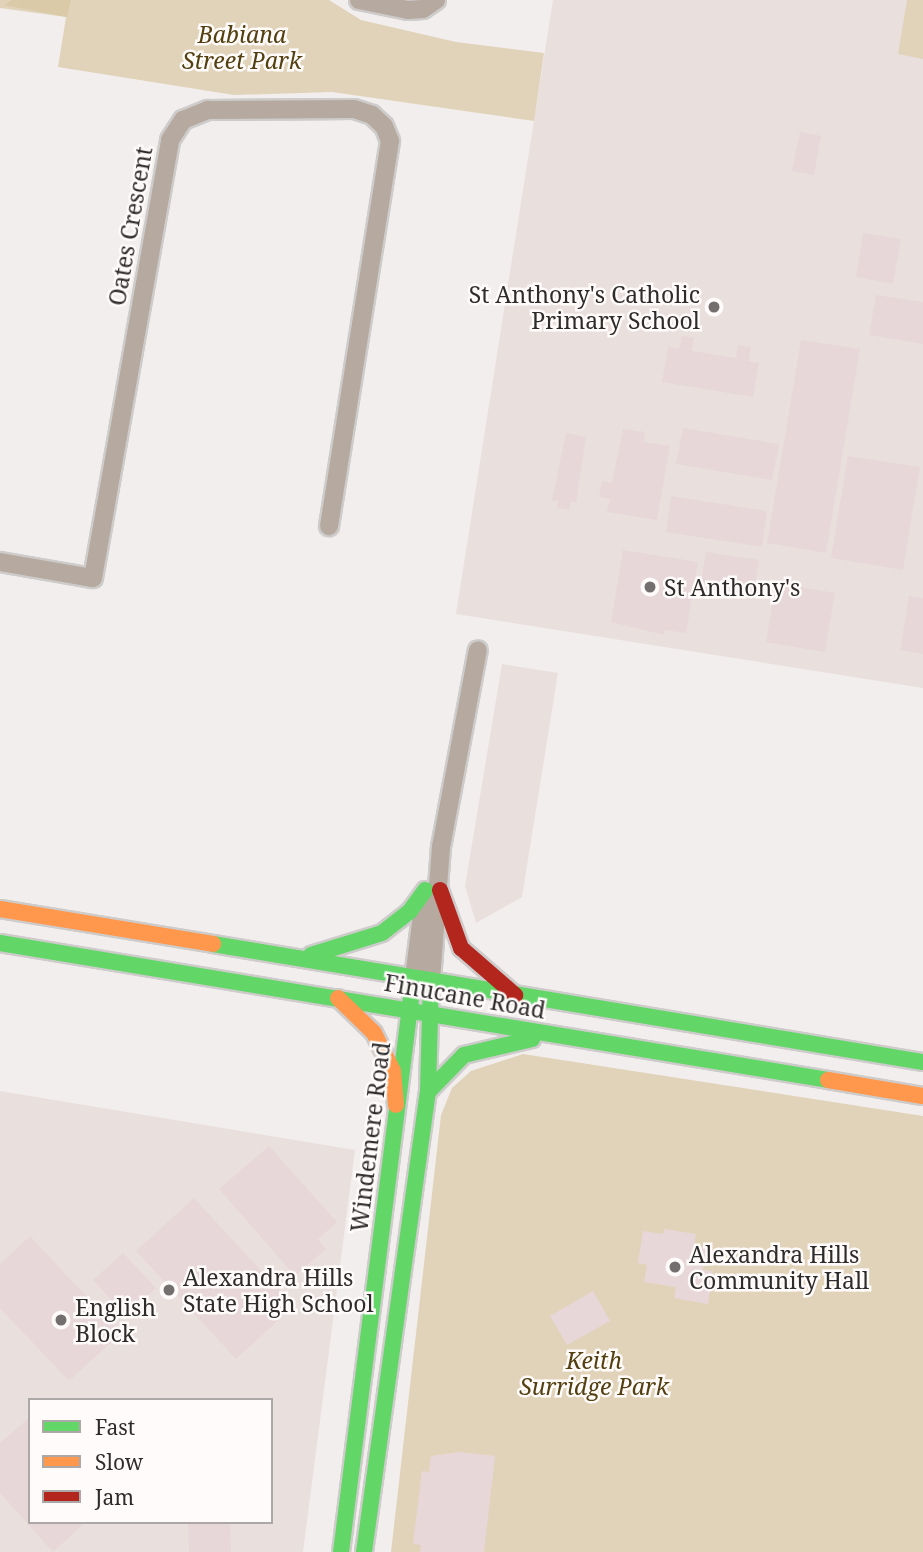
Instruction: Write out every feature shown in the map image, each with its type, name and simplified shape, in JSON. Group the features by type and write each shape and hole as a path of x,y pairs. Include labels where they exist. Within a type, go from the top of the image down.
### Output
{"main road":[{"path":"298,958 367,941 400,921 433,890 461,948 515,995"},
{"name":"Finucane Road","path":"0,909 923,1062"},
{"name":"Finucane Road","path":"0,943 923,1096"},
{"path":"364,1552 428,1092 433,1014 423,979"},
{"name":"Windemere Road","path":"341,1552 396,1105 410,1010 423,979"},
{"path":"338,998 374,1033 393,1071 396,1105"},
{"path":"428,1092 464,1055 488,1046 559,1035"}],"street":[{"path":"359,0 408,10 423,9 436,0"},
{"name":"Oates Crescent","path":"0,562 93,578 170,140 183,120 208,110 354,108 372,115 384,126 390,141 329,526"},
{"path":"423,979 433,890 478,650"}],"shaded area":[{"path":"12,0 71,0 67,17 4,5"},
{"name":"St Anthony's Catholic Primary School","path":"553,0 923,0 923,688 456,614"},
{"path":"502,664 558,673 522,897 476,923 465,886"},
{"name":"Alexandra Hills State High School","path":"0,1091 355,1150 303,1552 0,1552"}],"green space":[{"name":"Babiana Street Park","path":"0,0 329,0 361,20 456,42 544,53 534,121 332,92 234,95 58,67 66,17 0,8"},
{"path":"907,0 923,0 923,59 898,54"},
{"name":"Keith Surridge Park","path":"523,1054 923,1116 923,1552 391,1552 441,1115 452,1088 471,1071"}],"building":[{"path":"800,132 821,136 814,175 792,171"},
{"path":"863,233 901,239 893,284 856,277"},
{"path":"876,295 923,302 923,344 869,335"},
{"path":"682,336 694,338 692,351 736,358 738,345 751,347 749,361 759,363 753,397 662,382 668,347 679,349"},
{"path":"801,340 860,349 826,553 767,543"},
{"path":"683,428 779,444 772,480 676,464"},
{"path":"623,429 645,432 644,442 670,446 657,520 607,512 610,499 599,497 602,481 612,483"},
{"path":"566,433 586,437 576,503 571,502 569,510 557,508 558,501 552,500"},
{"path":"848,456 920,467 903,570 831,558"},
{"path":"671,496 767,511 762,547 666,532"},
{"path":"623,550 698,562 686,633 665,630 664,635 611,622"},
{"path":"706,552 759,560 754,591 701,582"},
{"path":"776,583 835,593 825,652 766,642"},
{"path":"909,596 923,598 923,654 900,650"},
{"path":"269,1146 337,1222 318,1239 326,1249 295,1276 219,1189"},
{"path":"194,1198 294,1306 236,1359 136,1251"},
{"name":"Alexandra Hills Community Hall","path":"664,1229 696,1234 694,1245 707,1247 703,1270 713,1271 708,1304 674,1298 676,1287 644,1282 647,1265 638,1263 643,1231 663,1234"},
{"name":"English Block","path":"30,1236 121,1333 69,1381 0,1308 0,1264"},
{"path":"123,1253 156,1288 126,1316 93,1280"},
{"path":"593,1291 610,1321 567,1345 550,1316"},
{"path":"28,1419 28,1524 84,1524 53,1552 0,1493 0,1443"},
{"path":"459,1452 495,1456 484,1552 420,1552 421,1545 413,1544 422,1471 429,1472 431,1456"},
{"path":"188,1524 230,1524 231,1552 189,1552"}],"traffic: fast":[{"path":"311,955 382,933 410,911 425,890"},
{"path":"0,943 828,1080"},
{"path":"213,944 923,1062"},
{"path":"364,1552 428,1092 431,980"},
{"path":"341,1552 412,991"},
{"path":"428,1092 464,1055 532,1039"}],"traffic: slow":[{"path":"0,909 213,944"},
{"path":"338,998 374,1033 393,1071 396,1105"},
{"path":"828,1080 923,1096"}],"traffic: jam":[{"path":"440,890 461,948 515,995"}],"place":[{"name":"St Anthony's Catholic Primary School","path":"714,307"},
{"name":"St Anthony's","path":"650,587"},
{"name":"Alexandra Hills Community Hall","path":"675,1267"},
{"name":"Alexandra Hills State High School","path":"169,1290"},
{"name":"English Block","path":"61,1320"}]}
